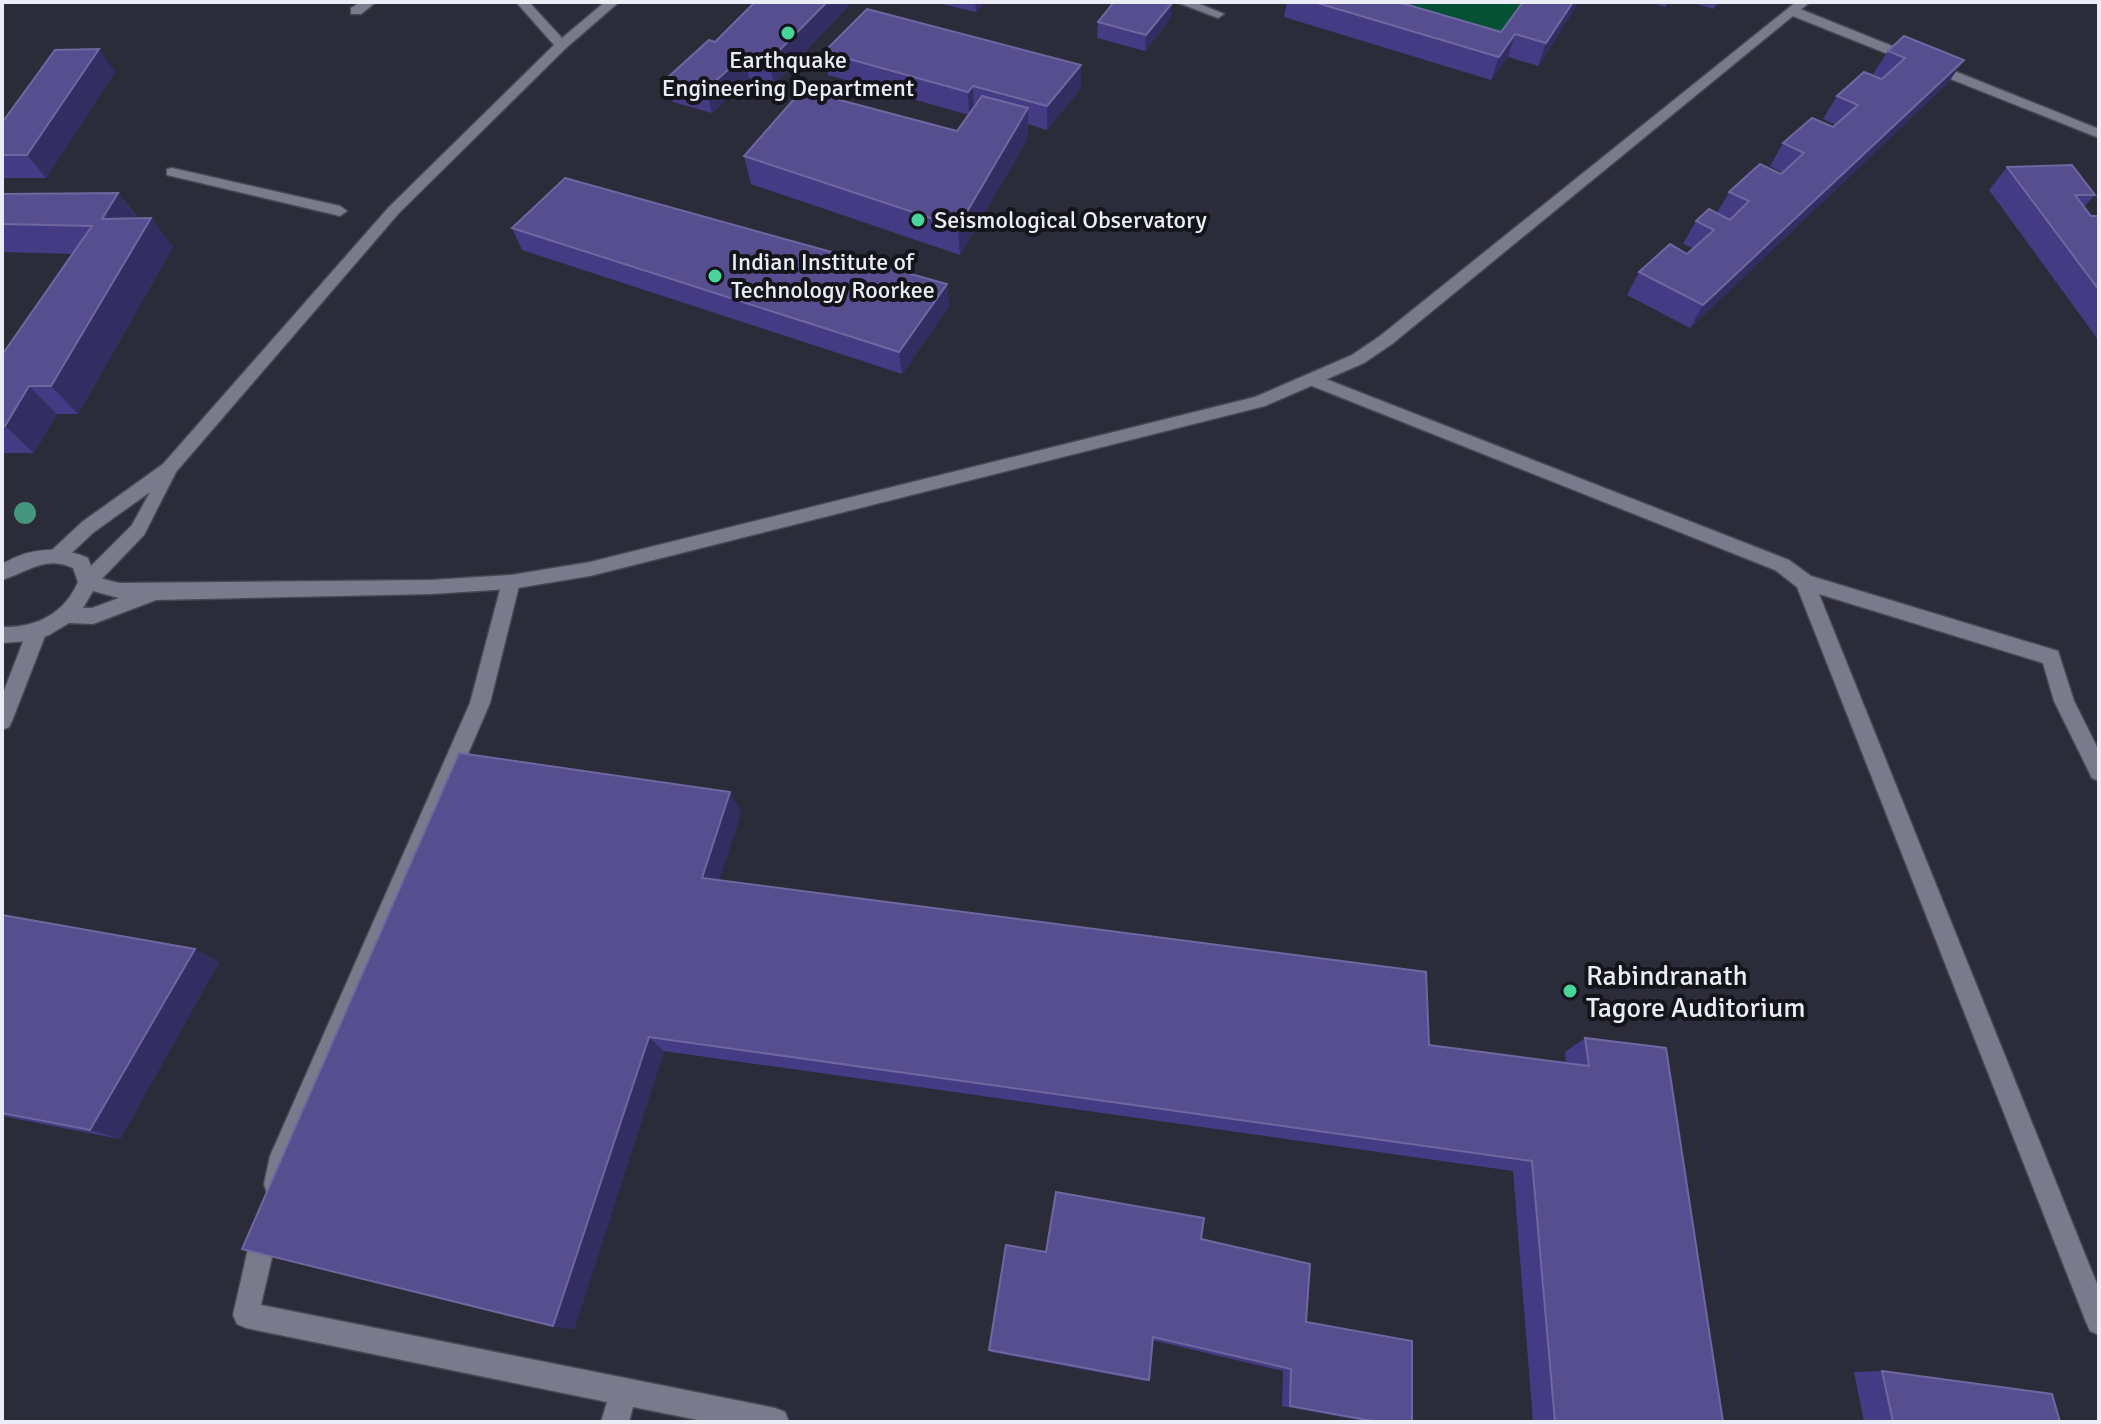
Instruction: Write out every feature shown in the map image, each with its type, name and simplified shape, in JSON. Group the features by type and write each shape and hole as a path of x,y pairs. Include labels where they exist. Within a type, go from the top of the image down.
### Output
{"street":[{"path":"356,11 370,2"},
{"path":"522,2 561,45"},
{"path":"58,555 88,527 169,469 394,210 561,45 613,2"},
{"path":"1182,2 1218,14"},
{"path":"87,582 119,591 156,592 431,587 511,582 590,569 1259,402 1358,359 1386,340 1800,7 2099,134"},
{"path":"172,172 340,211"},
{"path":"1313,380 1782,565 1805,582 2051,657 2064,701 2099,772"},
{"path":"2,635 37,631 66,615 84,593 87,582 138,530 169,469"},
{"path":"2,573 25,560 58,555 81,563 87,582"},
{"path":"511,582 480,703 282,1156 246,1315 775,1422"},
{"path":"1805,582 2099,1322"},
{"path":"66,615 93,616 156,592"},
{"path":"2,721 37,631"},
{"path":"615,1422 623,1392"}],"green space":[{"path":"1345,2 1532,2 1494,56"}],"building":[{"path":"755,2 827,2 769,61 744,55 706,90 666,79 709,40 715,42"},
{"path":"1114,2 1172,3 1146,35 1098,22"},
{"path":"1314,2 1398,2 1501,32 1523,2 1573,2 1546,43 1515,34 1499,57"},
{"path":"867,9 1081,65 1047,106 973,86 968,92 824,52"},
{"path":"1904,36 1964,60 1703,305 1639,272 1670,244 1687,254 1714,230 1696,221 1709,209 1730,220 1749,201 1729,192 1760,164 1781,174 1804,153 1783,143 1812,118 1833,127 1858,105 1837,96 1864,72 1882,79 1905,58 1888,51"},
{"path":"99,49 27,155 2,155 2,120 55,50"},
{"name":"Seismological Observatory","path":"802,90 957,131 982,96 1028,108 958,227 744,156"},
{"path":"2072,165 2095,195 2075,195 2091,216 2099,216 2099,290 2007,167"},
{"path":"565,178 947,284 899,352 512,228"},
{"path":"118,193 102,219 151,218 51,386 29,386 5,426 2,426 2,355 92,226 2,224 2,194"},
{"path":"459,753 730,792 702,878 1426,972 1429,1045 1589,1066 1585,1038 1666,1048 1723,1422 1555,1422 1532,1161 649,1037 553,1326 242,1249"},
{"path":"2,915 195,949 90,1130 2,1113"},
{"path":"1056,1192 1204,1218 1201,1239 1310,1264 1306,1322 1412,1341 1412,1422 1378,1422 1290,1406 1291,1369 1153,1337 1149,1380 989,1350 1006,1245 1046,1252"},
{"path":"1882,1371 2052,1394 2060,1422 1893,1422"}],"place":[{"name":"Earthquake Engineering Department","path":"788,33"},
{"name":"Seismological Observatory","path":"918,220"},
{"name":"Indian Institute of Technology Roorkee","path":"715,276"},
{"name":"Rabindranath Tagore Auditorium","path":"1570,991"}]}
